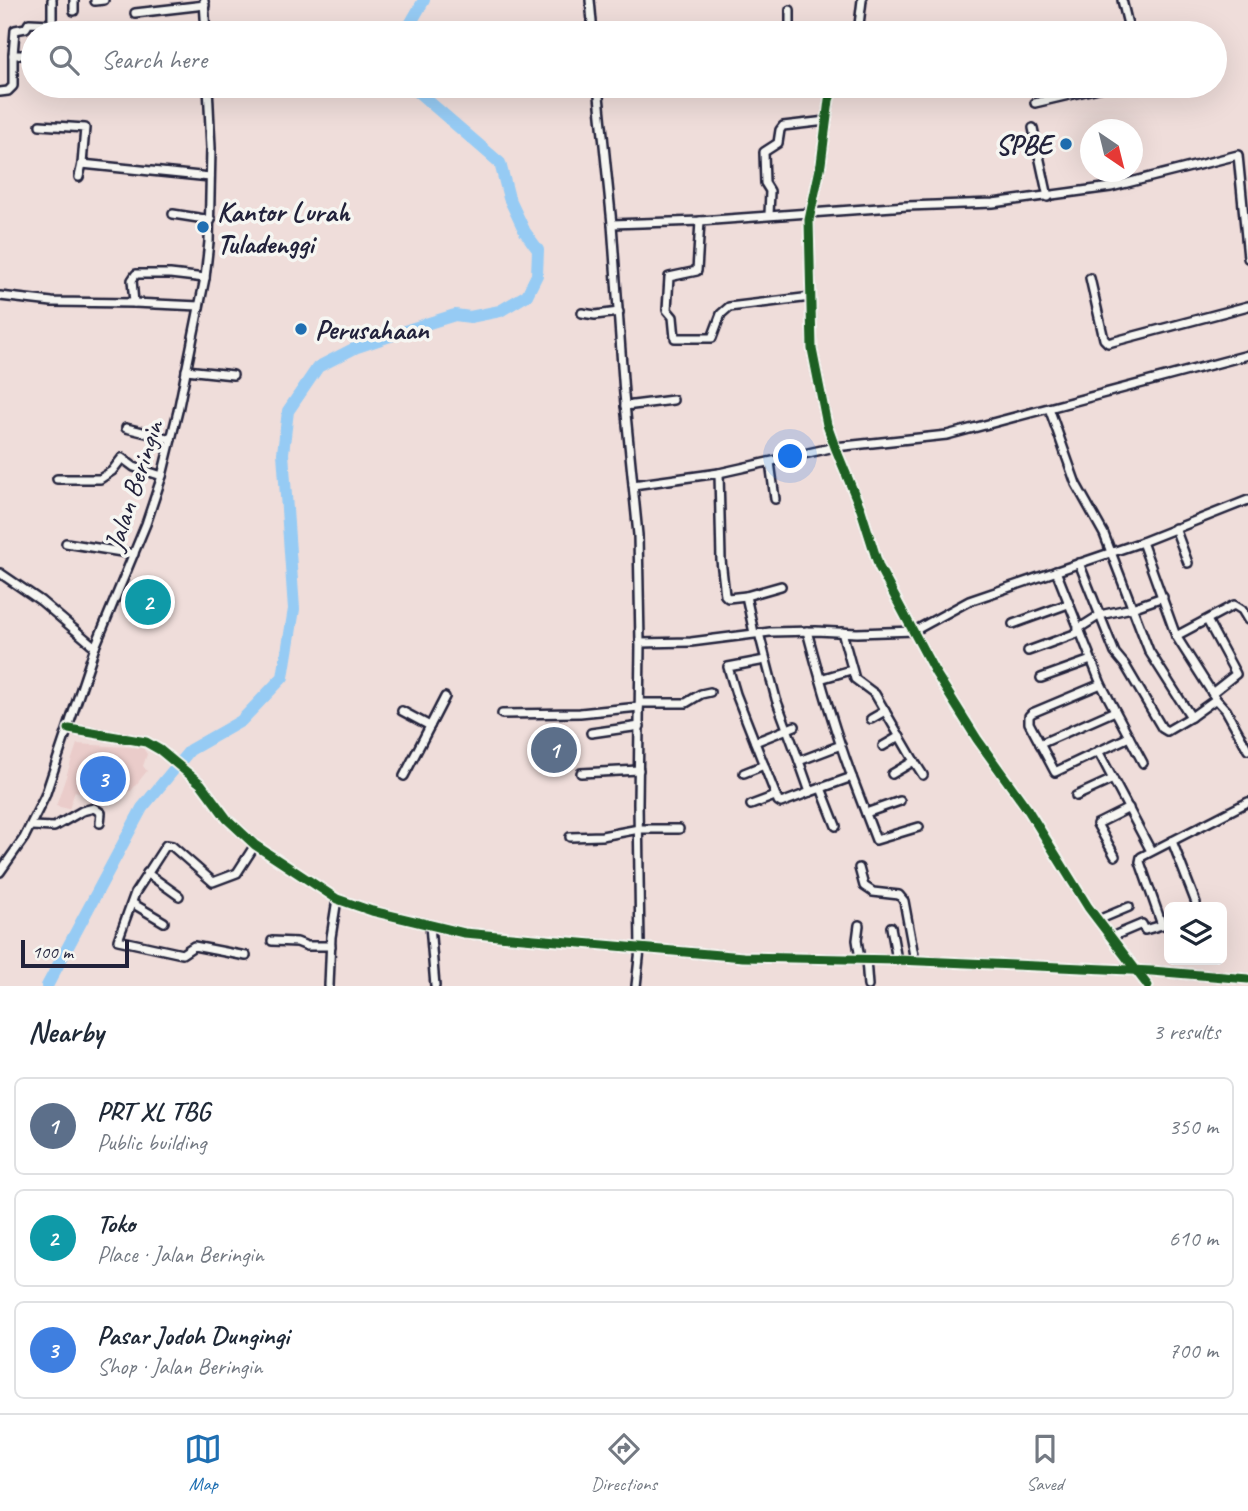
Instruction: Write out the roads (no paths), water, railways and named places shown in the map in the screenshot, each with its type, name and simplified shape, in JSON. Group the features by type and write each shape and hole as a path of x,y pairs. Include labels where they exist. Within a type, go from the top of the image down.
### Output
{"street":[{"path":"52,0 52,21"},
{"path":"74,0 74,11"},
{"path":"95,1 104,0"},
{"path":"590,0 592,21"},
{"path":"859,21 862,0"},
{"path":"1122,0 1127,21"},
{"path":"135,13 204,2 205,21"},
{"path":"790,10 790,21"},
{"path":"0,92 8,91 13,86 15,30 21,29"},
{"path":"13,55 21,55"},
{"name":"Jalan Beringin","path":"0,872 31,826 45,796 95,647 134,554 162,476 172,439 205,278 211,220 208,98"},
{"path":"599,98 638,546 640,949 636,986"},
{"path":"831,98 810,212 812,349 827,425 861,510 879,567 935,671 977,739 1028,810 1098,920 1149,986"},
{"path":"1035,103 1056,98"},
{"path":"769,215 770,191 765,183 764,152 778,143 783,126 826,121"},
{"path":"40,125 85,128 79,177"},
{"path":"1033,128 1048,197"},
{"path":"612,224 699,221 907,205 993,204 1111,187 1248,153"},
{"path":"1238,155 1248,258"},
{"path":"82,164 210,177"},
{"path":"173,214 211,220"},
{"path":"699,221 697,271 670,275 667,310 673,317 675,338 712,338 721,314 733,306 811,297"},
{"path":"134,303 132,280 136,274 205,278"},
{"path":"1090,278 1104,339 1108,342 1248,306"},
{"path":"0,296 52,302 199,306"},
{"path":"582,313 619,312"},
{"path":"633,485 719,473 835,447 947,435 1248,355"},
{"path":"186,370 233,375"},
{"path":"625,405 673,400"},
{"path":"1049,408 1076,484 1095,516 1149,651 1191,717"},
{"path":"126,428 172,439"},
{"path":"57,479 100,479 112,471 122,458 134,467 162,476"},
{"path":"771,461 775,499"},
{"path":"719,473 721,560 725,595 728,598 746,596 781,586"},
{"path":"640,643 691,642 807,631 914,631 969,601 1142,542 1248,502"},
{"path":"1142,542 1248,502"},
{"path":"1175,528 1188,563"},
{"path":"1142,542 1176,636 1214,696 1226,710 1248,750"},
{"path":"66,543 134,554"},
{"path":"1079,563 1115,653 1164,731 1191,717 1236,674 1207,620"},
{"path":"1056,571 1101,684 1143,763"},
{"path":"0,573 41,601 95,647"},
{"path":"746,596 786,730 810,792"},
{"path":"1030,650 1079,630 1101,617 1163,597"},
{"path":"1014,622 1068,604"},
{"path":"1176,636 1237,605 1248,620"},
{"path":"807,631 841,745 876,841 919,827"},
{"path":"842,632 856,681 870,689 923,775"},
{"path":"765,660 728,667 775,796 781,803 852,777"},
{"path":"1041,676 1091,660"},
{"path":"820,678 851,670"},
{"path":"1101,684 1032,712 1029,723 1055,772 1129,737"},
{"path":"502,714 580,713 640,705 686,703 710,692"},
{"path":"404,776 445,697"},
{"path":"401,711 430,726"},
{"path":"871,719 885,711"},
{"path":"1041,744 1115,711"},
{"path":"591,733 640,726"},
{"path":"755,742 795,726"},
{"path":"69,729 146,742 160,750 201,785 227,819 256,845 337,899 464,933 508,939 743,957 897,960 1135,970 1248,979"},
{"path":"883,746 901,736"},
{"path":"799,761 841,745"},
{"path":"1098,751 1151,851"},
{"path":"892,774 914,761"},
{"path":"744,773 764,765"},
{"path":"581,773 639,770"},
{"path":"1076,796 1113,779"},
{"path":"821,788 835,826"},
{"path":"751,806 775,796"},
{"path":"866,813 900,801"},
{"path":"1164,922 1140,862 1143,855 1248,802"},
{"path":"31,826 54,827 82,811 94,808 101,813 100,823"},
{"path":"1115,856 1097,824 1129,808"},
{"path":"570,837 603,836 639,829 679,828"},
{"path":"1172,841 1196,902"},
{"path":"246,956 194,946 182,954 118,940 146,873 166,845 172,846 213,882 237,873 256,845"},
{"path":"859,868 864,886 873,892 899,894 904,901 915,961"},
{"path":"146,873 179,896"},
{"path":"329,986 337,899"},
{"path":"132,903 164,922"},
{"path":"1098,920 1129,907"},
{"path":"1111,937 1142,923 1146,930 1164,924"},
{"path":"430,925 435,986"},
{"path":"859,925 857,940 868,986"},
{"path":"891,927 897,960"},
{"path":"272,941 297,942 307,947 331,946"},
{"path":"1149,986 1150,977 1156,971"},
{"path":"1233,978 1240,986"}],"waterway":[{"path":"412,21 424,0"},
{"path":"47,986 142,808 190,750 241,721 283,677 294,609 283,453 288,411 318,367 357,347 455,315 470,317 500,311 527,295 537,275 538,250 525,232 509,198 500,163 425,98"}],"place":[{"name":"SPBE","path":"1066,144"},
{"name":"Kantor Lurah Tuladenggi","path":"203,227"},
{"name":"Perusahaan","path":"301,329"},
{"name":"Toko","path":"148,602"},
{"name":"PRT XL TBG","path":"554,750"},
{"name":"Pasar Jodoh Dungingi","path":"103,779"}]}
